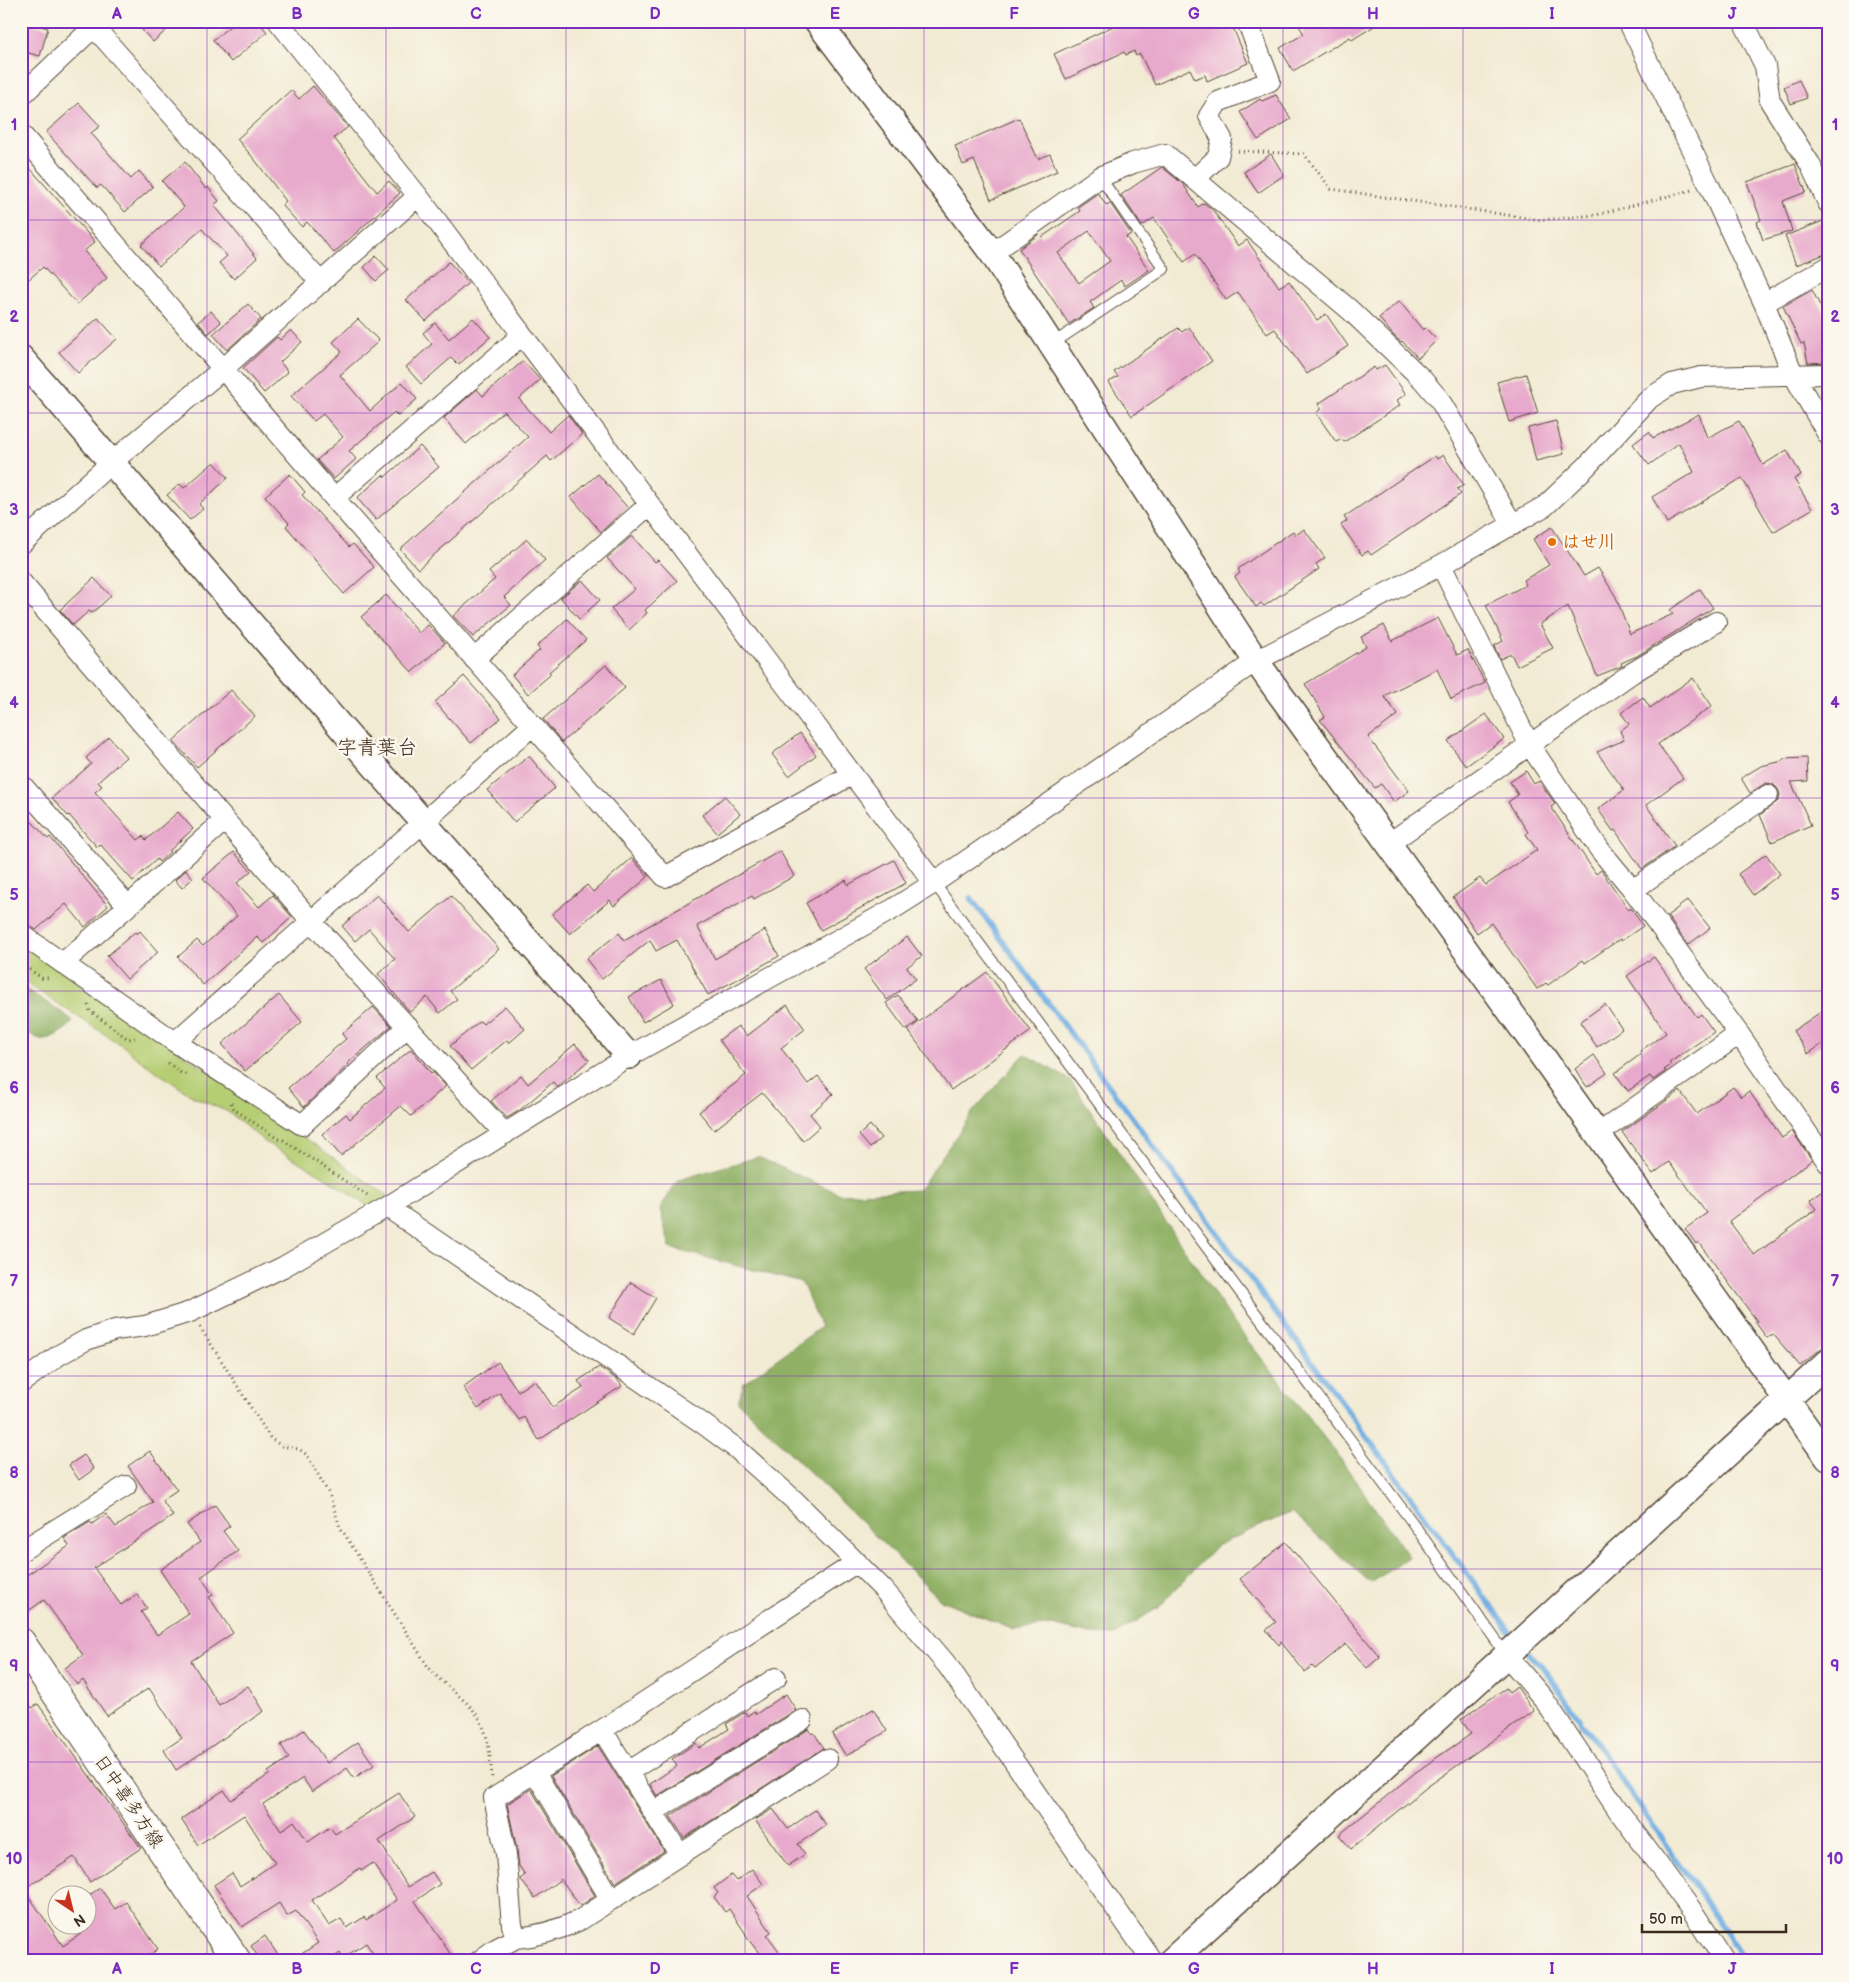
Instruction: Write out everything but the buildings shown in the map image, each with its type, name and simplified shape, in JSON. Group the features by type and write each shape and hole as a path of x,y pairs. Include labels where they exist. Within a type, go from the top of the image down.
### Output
{"main road":[{"name":"日中喜多方線","path":"21,1642 237,1961"}],"street":[{"path":"278,21 418,196 851,775 934,883"},
{"path":"817,21 992,253 1256,661 1598,1134 1828,1458"},
{"path":"1195,179 1218,157 1222,139 1209,116 1218,102 1270,81 1247,21"},
{"path":"1628,21 1709,185 1764,303 1793,374 1828,435"},
{"path":"1743,21 1765,66 1770,101 1810,164 1828,203"},
{"path":"21,96 97,24 321,283"},
{"path":"21,134 334,498 665,877 851,775"},
{"path":"992,253 1100,177 1165,154 1350,310 1422,379 1439,399 1514,525"},
{"path":"21,544 112,462 223,369 418,196"},
{"path":"1764,303 1828,267"},
{"path":"334,498 522,335"},
{"path":"21,358 423,822 629,1056"},
{"path":"21,1383 59,1355 86,1340 116,1330 145,1326 190,1312 283,1267 387,1207 453,1164 505,1134 629,1056 893,909 934,883 1256,661 1441,565 1545,506 1586,467 1650,398 1672,384 1701,378 1828,374"},
{"path":"474,659 649,505"},
{"path":"1441,565 1529,744 1600,850 1632,890 1738,1034 1828,1163"},
{"path":"21,582 311,921 505,1134"},
{"path":"1388,844 1632,673 1716,622"},
{"path":"175,1042 532,726"},
{"path":"21,784 128,906"},
{"path":"1632,890 1768,795"},
{"path":"63,964 225,820"},
{"path":"21,934 175,1042 302,1125 408,1026"},
{"path":"1598,1134 1738,1034"},
{"path":"387,1207 656,1390 737,1450 794,1501 857,1562 883,1589 948,1666 1152,1961"},
{"path":"1171,1961 1507,1656 1786,1398 1828,1362"},
{"path":"21,1552 126,1486"},
{"path":"516,1938 512,1925 506,1854 494,1798 602,1730 857,1562"},
{"path":"1507,1656 1543,1698 1618,1810 1693,1912 1725,1961"},
{"path":"628,1772 776,1678"},
{"path":"653,1812 802,1720"},
{"path":"602,1730 680,1855"},
{"path":"479,1961 516,1938 536,1936 559,1930 580,1920 826,1759"},
{"path":"535,1772 611,1900"}],"lane":[{"path":"1052,344 1164,269 1100,177"},
{"path":"934,883 1412,1522 1507,1656"}],"path":[{"path":"1222,139 1238,151 1304,154 1332,189 1541,220 1596,215 1709,185"},
{"path":"88,1004 90,1011 128,1039 135,1038"},
{"path":"190,1312 271,1439 282,1446 299,1449 307,1455 329,1494 340,1527 427,1665 435,1676 475,1712 489,1744 494,1798"}],"green space":[{"path":"21,943 392,1199 372,1209 325,1177 265,1142 228,1112 192,1096 134,1056 126,1048 21,980"},
{"path":"21,986 66,1015 73,1021 72,1023 55,1036 44,1039 36,1037 21,1027"},
{"path":"1025,1054 1070,1080 1236,1326 1337,1454 1409,1557 1371,1583 1291,1512 1216,1546 1159,1607 1114,1635 1090,1634 1052,1625 1014,1630 941,1600 738,1402 744,1383 821,1327 802,1283 670,1248 660,1209 678,1180 758,1157 840,1194 919,1190 974,1110"}],"waterway":[{"path":"971,898 1516,1640"},
{"path":"1524,1648 1542,1666 1701,1894 1745,1961"}],"place":[{"name":"はせ川","path":"1552,542"}],"district":[{"name":"字青葉台","path":"377,747"}]}
